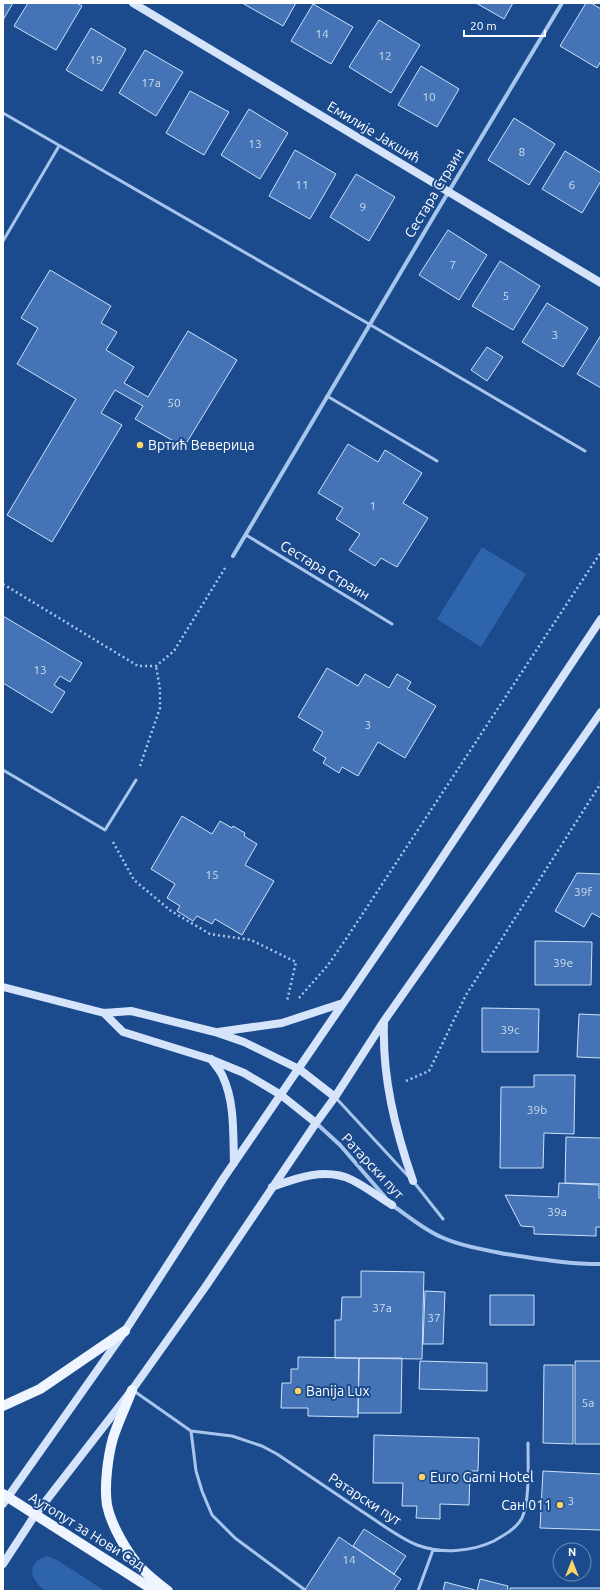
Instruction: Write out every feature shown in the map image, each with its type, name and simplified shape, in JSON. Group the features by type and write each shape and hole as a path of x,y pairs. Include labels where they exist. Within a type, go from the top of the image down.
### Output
{"main road":[{"name":"Емилије Јакшић","path":"133,3 601,283"},
{"path":"4,1498 125,1331 234,1163 424,885 601,619"},
{"path":"3,1564 35,1515 132,1390 206,1286 384,1021 601,712"},
{"path":"3,987 104,1013 131,1011 215,1032 244,1042 299,1069 334,1097"},
{"path":"215,1032 282,1023 343,1003"},
{"path":"104,1013 123,1032 210,1059 244,1073 281,1094 316,1123"},
{"path":"384,1021 388,1088 397,1132 413,1181"},
{"path":"210,1059 223,1076 228,1091 232,1115 234,1163"},
{"path":"272,1187 297,1177 326,1175 351,1180 392,1204"},
{"path":"3,1406 40,1389 125,1331"},
{"path":"132,1390 113,1439 107,1479 108,1505 113,1522 130,1553 142,1568 168,1591"},
{"name":"Аутопут за Нови Сад","path":"4,1498 35,1515 155,1591"}],"street":[{"name":"Сестара Страин","path":"233,556 369,324 562,3"},
{"name":"Ратарски пут","path":"316,1123 340,1145 392,1204 425,1228 442,1238 470,1247 534,1259 571,1264 601,1264"}],"lane":[{"path":"3,114 369,324 585,451"},
{"path":"3,241 59,146"},
{"path":"327,396 437,461"},
{"name":"Сестара Страин","path":"246,535 392,624"},
{"path":"3,770 105,830 136,780"},
{"name":"Ратарски пут","path":"334,1097 413,1181 443,1220"},
{"name":"Ратарски пут","path":"132,1390 191,1431 232,1436 262,1446 277,1454 386,1527 416,1545 433,1550 471,1549 485,1545 510,1532 521,1519 526,1506 528,1443"},
{"path":"191,1431 196,1471 212,1515 235,1538 305,1590"},
{"path":"418,1591 433,1550"}],"path":[{"path":"282,1023 296,1001 328,965 348,936 601,552"},
{"path":"3,584 138,666 156,666 174,651 233,556"},
{"path":"136,780 160,708 160,689 156,666"},
{"path":"388,1088 429,1071 466,995 601,783"},
{"path":"105,830 119,851 134,880 171,911 210,934 251,940 296,962 282,1023"}],"shaded area":[{"path":"482,547 526,574 481,647 437,619"},
{"path":"47,1556 57,1560 105,1591 46,1591 36,1582 32,1572 35,1563"}],"building":[{"path":"3,3 13,3 3,20"},
{"path":"28,3 77,3 82,6 56,50 14,26"},
{"path":"242,3 296,3 283,26"},
{"path":"476,3 513,3 504,19"},
{"path":"586,3 591,3 601,9 601,61 597,68 560,46"},
{"path":"313,4 353,27 331,64 291,41"},
{"path":"379,20 420,45 391,93 349,67"},
{"path":"91,28 126,49 102,91 66,70"},
{"path":"145,50 183,72 156,116 119,93"},
{"path":"421,66 459,89 437,127 398,105"},
{"path":"190,91 229,112 204,155 166,133"},
{"path":"249,109 288,133 260,179 221,155"},
{"path":"514,118 555,144 529,185 488,160"},
{"path":"295,150 336,174 310,219 269,196"},
{"path":"565,151 601,173 601,181 582,213 542,189"},
{"path":"356,174 395,197 369,241 330,217"},
{"path":"448,230 487,255 459,300 419,275"},
{"path":"500,261 540,286 513,330 472,306"},
{"path":"50,270 111,306 101,323 117,332 106,350 134,367 124,383 148,397 188,331 237,360 184,447 135,419 143,406 115,390 101,413 122,425 52,542 7,515 76,399 17,364 38,328 21,318"},
{"path":"547,303 588,328 563,367 522,342"},
{"path":"601,335 601,388 577,374"},
{"path":"487,347 503,357 487,381 471,370"},
{"path":"348,444 378,462 385,450 422,473 403,503 428,518 397,567 381,558 375,566 349,550 360,534 336,519 343,508 318,493"},
{"path":"3,616 82,663 70,682 60,676 54,685 65,692 52,713 3,683"},
{"path":"327,668 358,686 365,674 389,688 397,674 411,682 407,689 436,706 405,758 378,742 358,776 342,767 339,773 323,763 326,758 313,750 323,732 298,717"},
{"path":"182,816 212,834 220,821 245,833 244,836 257,844 245,865 274,881 242,935 215,919 212,924 197,916 193,921 177,911 180,906 167,898 175,884 151,869"},
{"path":"577,873 601,874 601,918 592,913 584,927 555,911"},
{"path":"535,941 592,942 591,985 535,985"},
{"path":"482,1008 539,1009 538,1052 482,1052"},
{"path":"579,1014 601,1015 601,1058 577,1057"},
{"path":"534,1075 575,1075 574,1134 544,1133 543,1168 500,1168 501,1087 534,1087"},
{"path":"566,1137 601,1138 601,1184 565,1183"},
{"path":"559,1183 599,1185 599,1198 601,1198 601,1227 596,1227 596,1236 534,1234 534,1227 521,1226 505,1195 558,1197"},
{"path":"361,1271 424,1272 422,1359 335,1358 335,1320 341,1320 342,1297 361,1297"},
{"path":"425,1291 445,1292 443,1344 423,1344"},
{"path":"490,1295 534,1295 534,1325 490,1325"},
{"path":"298,1357 359,1358 358,1417 308,1416 308,1408 281,1408 282,1383 291,1383 291,1369 298,1369"},
{"path":"359,1358 402,1358 401,1413 358,1413"},
{"path":"420,1361 487,1363 487,1391 419,1389"},
{"path":"575,1361 601,1361 601,1444 575,1444"},
{"path":"544,1365 573,1365 573,1444 543,1443"},
{"name":"Euro Garni Hotel","path":"374,1435 479,1438 478,1471 470,1471 469,1505 440,1504 440,1519 416,1518 417,1506 402,1506 403,1483 373,1483"},
{"path":"543,1471 601,1474 601,1530 540,1528"},
{"path":"364,1529 406,1556 394,1574 353,1546"},
{"path":"339,1537 401,1579 393,1591 304,1591"},
{"path":"480,1579 508,1586 507,1591 477,1591"},
{"path":"445,1582 475,1590 475,1591 443,1591"},
{"path":"510,1588 601,1588 601,1591 510,1591"}],"place":[{"name":"Вртић Веверица","path":"140,445"},
{"name":"Banija Lux","path":"298,1391"},
{"name":"Euro Garni Hotel","path":"422,1477"},
{"name":"Сан 011","path":"560,1505"}]}
